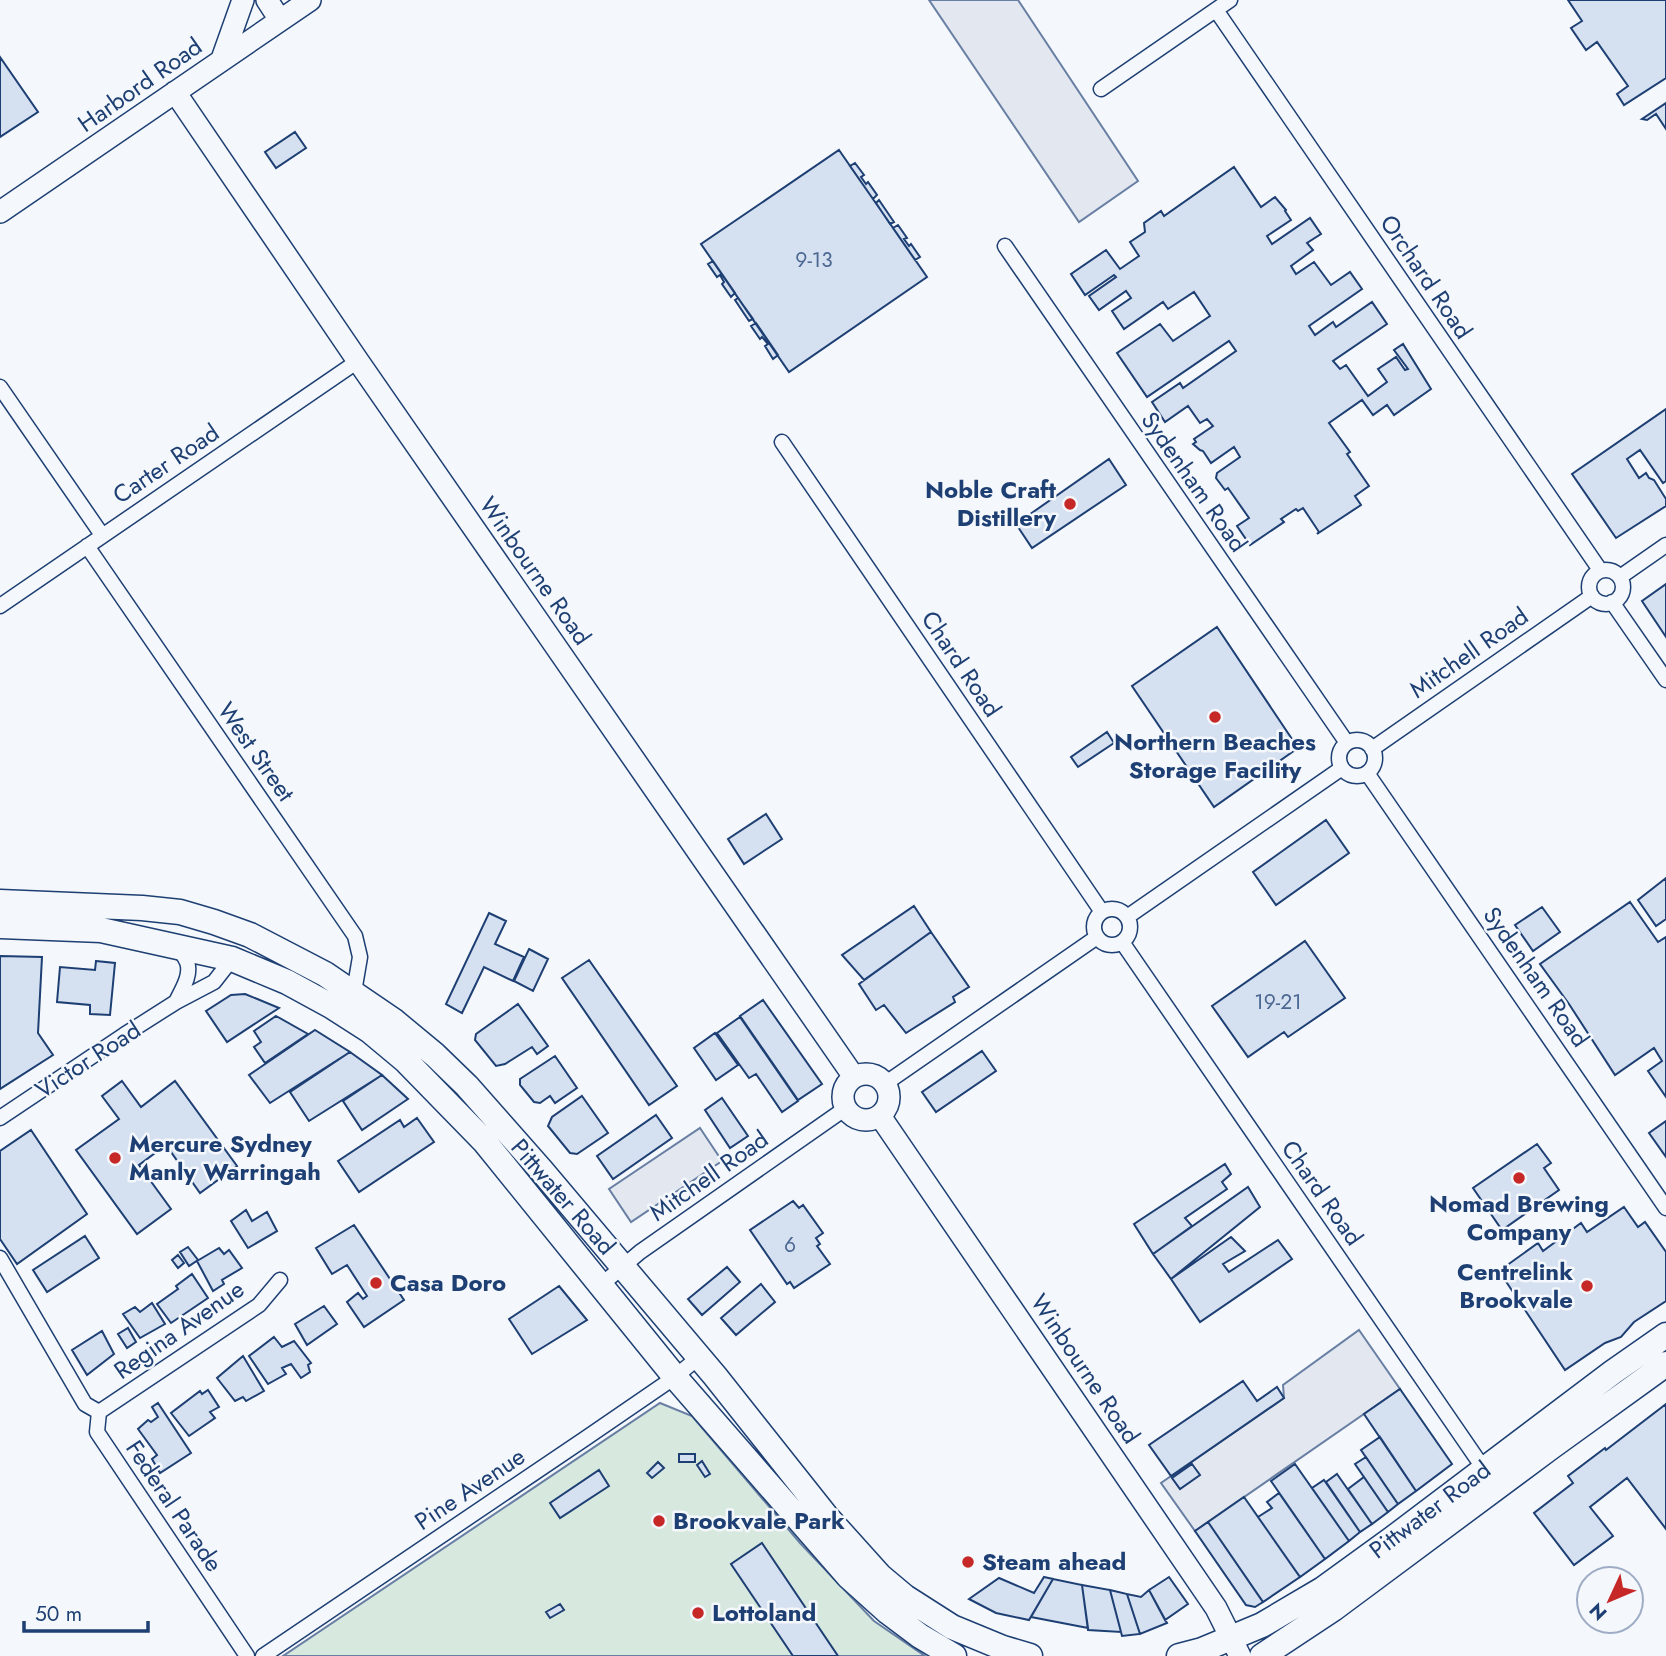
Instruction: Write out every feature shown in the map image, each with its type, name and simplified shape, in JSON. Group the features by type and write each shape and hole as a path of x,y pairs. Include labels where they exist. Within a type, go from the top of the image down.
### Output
{"highway":[{"name":"Pittwater Road","path":"0,902 142,908 180,912 214,922 250,935 297,958 354,992 394,1021 459,1079 542,1171 699,1357 825,1516 880,1576 905,1597 952,1627 1030,1656"},
{"path":"214,922 232,959"},
{"name":"Pittwater Road","path":"0,926 101,930 232,959 287,982 370,1031 406,1061 484,1141 675,1377 848,1576 888,1612 920,1636 954,1656"},
{"name":"Pittwater Road","path":"1179,1656 1202,1650 1236,1647 1272,1619 1323,1589 1666,1335"},
{"name":"Pittwater Road","path":"1262,1656 1333,1609 1666,1364"}],"main road":[{"path":"222,60 243,0"},
{"path":"267,0 280,20"},
{"name":"Harbord Road","path":"0,212 310,0"},
{"name":"Winbourne Road","path":"175,92 854,1077"},
{"path":"867,1073 886,1083 890,1097 880,1116 873,1119 858,1118 846,1108 844,1091 847,1083 854,1077 867,1073"},
{"name":"Winbourne Road","path":"880,1116 1169,1537 1216,1608 1236,1647"}],"street":[{"path":"1101,89 1230,0"},
{"name":"Orchard Road","path":"1216,10 1600,570"},
{"name":"Sydenham Road","path":"1004,246 1347,743"},
{"name":"Carter Road","path":"0,606 358,361"},
{"path":"0,387 102,536"},
{"name":"Chard Road","path":"782,442 1102,912"},
{"path":"1620,577 1666,545"},
{"name":"West Street","path":"87,546 355,936 360,957 354,992"},
{"path":"1600,570 1611,570 1622,581 1622,591 1612,603 1601,603 1592,596 1590,581 1600,570"},
{"name":"Mitchell Road","path":"1372,748 1592,596"},
{"path":"1612,603 1666,680"},
{"path":"1360,740 1372,748 1375,761 1367,773 1354,776 1342,768 1340,753 1347,743 1360,740"},
{"path":"1127,917 1342,768"},
{"name":"Sydenham Road","path":"1367,773 1666,1208"},
{"path":"1115,909 1127,917 1129,931 1122,942 1109,945 1097,937 1094,923 1102,912 1115,909"},
{"path":"886,1083 1097,937"},
{"name":"Chard Road","path":"1122,942 1484,1469"},
{"path":"176,1002 189,970 188,963 178,947"},
{"name":"Victor Road","path":"0,1118 124,1035 214,982 232,959"},
{"name":"Mitchell Road","path":"601,1285 640,1252 846,1108"},
{"path":"0,1258 85,1404 99,1412"},
{"name":"Regina Avenue","path":"99,1412 259,1305 280,1280"},
{"name":"Pine Avenue","path":"263,1656 675,1377 699,1357"},
{"name":"Federal Parade","path":"99,1412 97,1432 247,1656"}],"shaded area":[{"path":"929,0 1018,0 1138,181 1079,222"},
{"path":"700,1128 722,1161 631,1222 609,1189"},
{"path":"1359,1330 1400,1389 1195,1531 1161,1483 1284,1398 1283,1385"},
{"name":"Brookvale Park","path":"660,1403 692,1416 800,1543 874,1621 925,1656 283,1656"}],"building":[{"path":"1568,0 1666,0 1666,78 1624,105 1617,94 1628,86 1597,42 1586,50 1571,28 1582,21"},
{"path":"0,57 38,112 0,137"},
{"path":"1666,103 1666,129 1656,114 1647,120 1642,119"},
{"path":"295,132 306,148 276,168 265,152"},
{"path":"839,150 927,277 789,372 701,244"},
{"path":"855,163 864,175 861,177 877,195 873,199 850,166"},
{"path":"1234,167 1261,207 1275,197 1291,220 1267,236 1272,244 1310,218 1321,234 1307,243 1313,250 1291,266 1296,274 1314,262 1331,285 1350,272 1362,289 1309,326 1315,335 1333,322 1336,327 1372,302 1387,324 1333,361 1340,369 1346,365 1368,396 1387,382 1378,369 1396,357 1405,370 1408,369 1394,350 1403,344 1431,389 1394,415 1387,405 1373,415 1362,400 1329,423 1350,452 1347,454 1369,486 1355,496 1361,505 1317,534 1319,532 1303,508 1298,511 1296,509 1281,519 1284,522 1250,545 1237,526 1249,518 1228,488 1225,490 1216,478 1217,473 1240,457 1234,447 1211,463 1203,451 1193,444 1196,442 1194,439 1213,426 1207,419 1200,423 1188,406 1165,422 1152,402 1180,383 1183,388 1236,351 1229,341 1147,397 1117,353 1160,324 1173,341 1210,316 1194,292 1168,309 1163,302 1124,329 1112,311 1131,298 1126,291 1099,310 1089,296 1116,277 1114,275 1085,295 1071,274 1106,250 1120,269 1139,256 1130,242 1145,232 1144,223 1161,211 1164,216"},
{"path":"879,200 894,222 890,224 876,203"},
{"path":"898,225 907,238 904,239 920,257 915,260 893,228"},
{"path":"713,261 735,293 731,297 722,284 724,282 720,275 717,277 708,264"},
{"path":"738,298 753,319 749,321 735,300"},
{"path":"756,323 778,355 773,359 765,346 768,344 762,337 760,339 751,326"},
{"path":"1666,409 1666,481 1663,483 1640,450 1627,459 1639,478 1646,473 1654,480 1666,499 1666,506 1616,538 1572,474"},
{"name":"Noble Craft Distillery","path":"1109,459 1126,485 1032,548 1016,524"},
{"path":"1666,584 1666,637 1642,601"},
{"name":"Northern Beaches Storage Facility","path":"1217,627 1298,748 1214,807 1132,686"},
{"path":"1107,732 1114,743 1078,767 1071,757"},
{"path":"766,814 782,839 744,864 728,839"},
{"path":"1326,820 1349,853 1276,905 1253,872"},
{"path":"1666,878 1666,919 1656,926 1638,900"},
{"path":"1630,902 1658,942 1666,937 1666,1097 1648,1071 1662,1061 1654,1048 1615,1075 1540,964"},
{"path":"914,906 931,932 864,980 842,955"},
{"path":"1542,907 1560,932 1533,951 1515,925"},
{"path":"489,913 506,921 495,944 524,957 513,981 484,967 462,1013 446,1004"},
{"path":"931,932 969,987 953,997 955,1002 906,1033 884,1005 876,1010 859,984"},
{"path":"1305,941 1345,998 1288,1037 1284,1032 1248,1057 1212,1006"},
{"path":"529,949 548,959 533,991 514,981"},
{"path":"0,956 42,957 38,1033 53,1055 0,1089"},
{"path":"589,960 677,1086 649,1105 562,978"},
{"path":"96,961 115,963 110,1015 90,1014 90,1005 57,1002 60,967 95,970"},
{"path":"245,994 279,1008 227,1042 206,1011 231,995"},
{"path":"763,1000 822,1084 798,1100 740,1016"},
{"path":"518,1004 548,1046 537,1054 532,1047 505,1064 496,1066 475,1040 476,1034"},
{"path":"276,1016 308,1034 265,1063 254,1047 261,1042 254,1031"},
{"path":"740,1017 798,1101 782,1112 756,1074 749,1078 717,1033"},
{"path":"315,1030 350,1052 270,1103 249,1075"},
{"path":"715,1033 738,1065 716,1080 694,1048"},
{"path":"982,1051 996,1071 936,1112 922,1092"},
{"path":"350,1052 382,1075 309,1121 290,1092"},
{"path":"555,1056 577,1088 555,1103 550,1096 540,1103 534,1102 520,1085 520,1079"},
{"path":"382,1075 408,1099 362,1130 343,1101"},
{"name":"Mercure Sydney Manly Warringah","path":"122,1081 141,1107 175,1081 237,1166 200,1193 166,1145 139,1165 171,1209 137,1234 76,1150 119,1119 102,1096"},
{"path":"582,1096 608,1133 577,1154 570,1153 548,1126 552,1117"},
{"path":"722,1098 748,1136 730,1148 705,1110"},
{"path":"656,1115 672,1138 613,1179 597,1156"},
{"path":"417,1118 434,1142 359,1192 338,1161 400,1120 404,1127"},
{"path":"1666,1121 1666,1157 1649,1133"},
{"path":"31,1130 87,1214 17,1264 0,1239 0,1151"},
{"name":"Nomad Brewing Company","path":"1537,1144 1551,1163 1544,1168 1559,1190 1502,1230 1473,1188"},
{"path":"1225,1164 1231,1174 1222,1182 1227,1189 1185,1218 1192,1226 1153,1254 1134,1224"},
{"path":"1248,1187 1260,1207 1171,1279 1153,1254"},
{"path":"793,1201 799,1208 803,1205 823,1233 816,1238 820,1244 817,1246 830,1264 794,1288 790,1282 787,1284 750,1230"},
{"name":"Centrelink Brookvale","path":"1624,1207 1638,1227 1645,1222 1666,1252 1666,1301 1634,1322 1621,1337 1605,1343 1565,1370 1499,1271 1538,1243 1543,1251 1581,1223 1587,1232"},
{"path":"246,1210 252,1221 267,1212 277,1231 248,1248 231,1221"},
{"name":"Casa Doro","path":"354,1225 404,1300 364,1327 347,1302 358,1293 363,1299 367,1296 347,1265 332,1274 316,1248"},
{"path":"85,1236 99,1258 47,1292 33,1270"},
{"path":"1231,1237 1245,1251 1223,1264 1229,1272 1278,1240 1292,1259 1200,1322 1171,1279"},
{"path":"188,1247 198,1260 189,1266 180,1252"},
{"path":"219,1248 224,1254 229,1250 242,1268 222,1280 224,1284 213,1291 197,1261"},
{"path":"178,1255 184,1263 178,1268 172,1260"},
{"path":"727,1267 740,1282 702,1315 688,1299"},
{"path":"192,1274 208,1298 171,1323 157,1304 178,1289 176,1286"},
{"path":"761,1284 775,1302 736,1335 721,1318"},
{"path":"559,1286 587,1320 532,1354 509,1319"},
{"path":"152,1303 165,1324 140,1338 123,1314 135,1307 140,1312"},
{"path":"324,1306 337,1324 307,1345 295,1324"},
{"path":"128,1328 136,1342 127,1348 118,1334"},
{"path":"102,1331 114,1354 87,1375 72,1350"},
{"path":"274,1337 282,1347 294,1341 311,1363 308,1365 310,1372 301,1378 291,1364 282,1368 286,1374 268,1384 249,1356"},
{"path":"243,1356 264,1391 246,1401 243,1397 235,1401 217,1378"},
{"path":"1243,1381 1257,1401 1277,1387 1284,1398 1171,1476 1149,1445"},
{"path":"1400,1389 1452,1464 1416,1491 1364,1414"},
{"path":"208,1390 219,1407 210,1412 215,1418 189,1436 171,1413 200,1391 202,1394"},
{"path":"158,1403 191,1453 160,1473 152,1459 157,1455 138,1429 148,1420 151,1422 158,1417 152,1407"},
{"path":"1666,1404 1666,1529 1627,1478 1590,1507 1613,1536 1574,1565 1534,1513 1573,1483 1568,1476"},
{"path":"1380,1437 1416,1491 1398,1504 1361,1450"},
{"path":"679,1454 695,1454 695,1462 679,1462"},
{"path":"1366,1457 1398,1504 1388,1512 1355,1464"},
{"path":"702,1461 710,1474 705,1477 697,1465"},
{"path":"658,1462 664,1468 652,1478 647,1473"},
{"path":"1192,1464 1200,1475 1180,1489 1172,1478"},
{"path":"1295,1464 1349,1541 1325,1559 1271,1481"},
{"path":"599,1470 609,1486 560,1518 550,1503"},
{"path":"1337,1474 1372,1524 1360,1532 1326,1482"},
{"path":"1364,1477 1388,1512 1372,1524 1348,1489"},
{"path":"1324,1480 1360,1532 1349,1541 1312,1488"},
{"path":"1279,1493 1325,1559 1300,1577 1258,1517 1272,1508 1267,1502"},
{"path":"1244,1497 1300,1577 1263,1602 1208,1522"},
{"path":"1208,1522 1263,1602 1255,1607 1246,1605 1195,1531"},
{"path":"762,1543 838,1656 793,1656 731,1564"},
{"path":"1044,1577 1053,1579 1029,1620 996,1613 969,1599 999,1578 1034,1593"},
{"path":"1169,1577 1188,1604 1165,1620 1149,1590"},
{"path":"1053,1579 1082,1585 1088,1628 1031,1617"},
{"path":"1082,1585 1110,1590 1121,1632 1088,1630"},
{"path":"1110,1590 1127,1594 1140,1634 1122,1636"},
{"path":"1149,1590 1167,1623 1140,1634 1127,1594 1141,1597"},
{"path":"560,1604 564,1610 550,1618 546,1612"}],"place":[{"name":"Noble Craft Distillery","path":"1070,504"},
{"name":"Northern Beaches Storage Facility","path":"1215,717"},
{"name":"Mercure Sydney Manly Warringah","path":"115,1158"},
{"name":"Nomad Brewing Company","path":"1519,1178"},
{"name":"Casa Doro","path":"376,1283"},
{"name":"Centrelink Brookvale","path":"1587,1286"},
{"name":"Brookvale Park","path":"659,1521"},
{"name":"Steam ahead","path":"968,1562"},
{"name":"Lottoland","path":"698,1613"}]}
